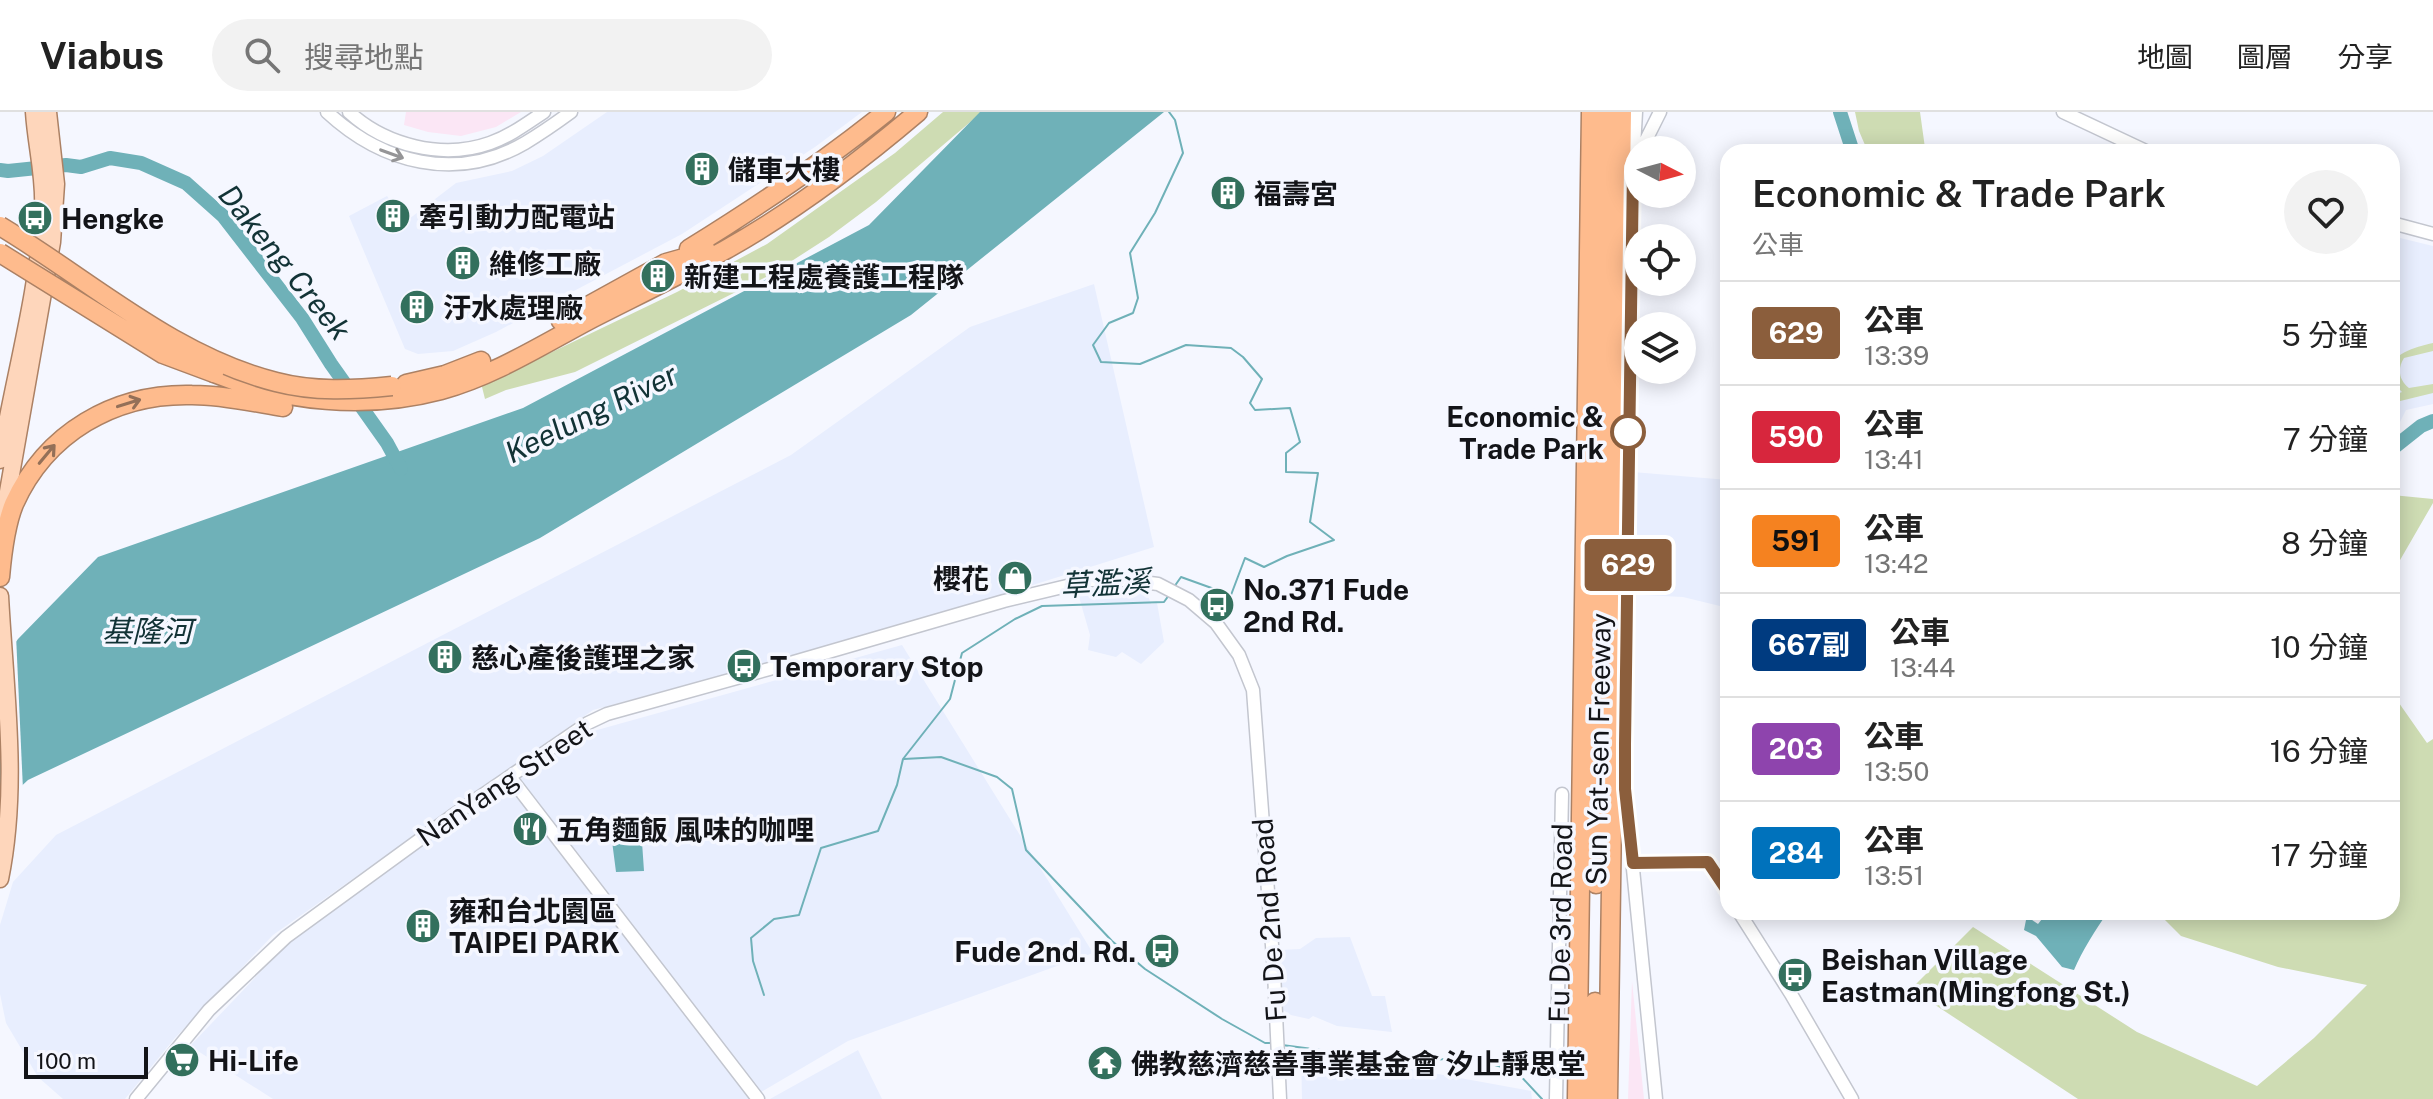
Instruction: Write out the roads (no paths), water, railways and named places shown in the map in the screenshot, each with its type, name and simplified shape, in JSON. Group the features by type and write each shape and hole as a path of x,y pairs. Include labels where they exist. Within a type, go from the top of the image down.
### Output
{"highway":[{"path":"0,226 168,336 215,362 278,383 357,390 418,382 473,365 509,349 666,263 765,201 829,157 886,112"},
{"path":"666,263 691,256 780,204 847,157 902,112"},
{"path":"0,253 163,354 265,391 328,400 386,399 429,392 509,362 635,299 770,223 918,112"},
{"path":"1581,112 1588,375"},
{"name":"Sun Yat-sen Freeway","path":"1577,1099 1591,112"},
{"name":"Sun Yat-sen Freeway","path":"1594,1099 1607,112"},
{"path":"1608,1099 1622,112"},
{"path":"615,307 631,294 736,235 780,204"},
{"path":"0,240 156,342 214,373"},
{"path":"0,577 13,507 27,481 58,441 97,414 147,398 189,395 305,410 339,411 415,401 429,392"}],"main road":[{"path":"0,541 50,257 49,183 44,139 34,112"},
{"path":"44,139 48,112"},
{"path":"0,460 49,183"},
{"path":"0,596 10,768 9,821 0,879"}],"street":[{"path":"327,112 368,143 391,155 441,165 491,157 523,144 571,112"},
{"path":"349,112 378,133 428,149 472,148 490,143 513,133 544,112"},
{"path":"1636,112 1636,136"},
{"path":"1648,136 1660,112"},
{"path":"2063,112 2131,144"},
{"path":"1635,208 1625,774 1656,1099"},
{"path":"2400,225 2433,234"},
{"name":"NanYang Street","path":"136,1099 209,1010 286,937 452,816 588,723 631,705 773,668 1004,601 1092,580 1158,584 1171,591"},
{"name":"Fu De 2nd Road","path":"1171,591 1189,600 1216,623 1239,655 1253,690 1280,1099"},
{"path":"510,777 758,1099"},
{"name":"Fu De 3rd Road","path":"1556,1099 1562,794"},
{"path":"1633,863 1708,862 1720,881"},
{"path":"1744,920 1852,1099"}],"water":[{"path":"980,112 1164,112 911,315 540,538 28,780 0,806 0,664 18,639 98,557 523,408 869,225"},
{"path":"612,841 642,842 644,871 616,872"},
{"path":"2026,920 2038,924 2041,920 2103,920 2074,970 2062,967 2036,936 2024,930"}],"waterway":[{"name":"草濫溪","path":"1169,112 1175,120 1183,153 1155,213 1130,253 1138,298 1133,313 1109,323 1093,345 1101,362 1140,364 1186,345 1231,348 1243,357 1262,379 1250,403 1255,410 1290,408 1300,442 1286,453 1286,472 1318,473 1310,522 1334,540 1264,567 1245,558 1231,595 1181,577 1174,587"},
{"path":"1840,112 1850,144"},
{"name":"Dakeng Creek","path":"0,170 66,165 81,167 110,158 141,163 186,183 223,216 302,318 387,443 401,469"},
{"path":"2400,443 2421,426 2433,421"},
{"name":"草濫溪","path":"764,995 753,961 751,938 774,919 799,915 821,848 878,831 897,785 903,759 950,699 962,653 1015,619 1042,606 1164,602 1169,595"},
{"name":"草濫溪","path":"904,759 941,757 997,777 1012,789 1026,850 1112,941 1145,969 1222,1019 1265,1043 1272,1043"},
{"name":"草濫溪","path":"1282,1045 1405,1061 1470,1058 1516,1071 1542,1099"}],"place":[{"name":"儲車大樓","path":"702,169"},
{"name":"福壽宮","path":"1228,193"},
{"name":"牽引動力配電站","path":"393,216"},
{"name":"Hengke","path":"35,218"},
{"name":"維修工廠","path":"463,263"},
{"name":"新建工程處養護工程隊","path":"658,276"},
{"name":"汙水處理廠","path":"417,307"},
{"name":"Economic & Trade Park","path":"1628,432"},
{"name":"櫻花","path":"1015,578"},
{"name":"No.371 Fude 2nd Rd.","path":"1217,605"},
{"name":"慈心產後護理之家","path":"445,657"},
{"name":"Temporary Stop","path":"744,666"},
{"name":"五角麵飯 風味的咖哩","path":"530,829"},
{"name":"雍和台北園區 TAIPEI PARK","path":"423,926"},
{"name":"Fude 2nd. Rd.","path":"1162,951"},
{"name":"Beishan Village Eastman(Mingfong St.)","path":"1795,975"},
{"name":"Hi-Life","path":"182,1060"},
{"name":"佛教慈濟慈善事業基金會 汐止靜思堂","path":"1105,1063"}],"water label":[{"name":"Keelung River","path":"591,413"},
{"name":"基隆河","path":"147,631"}]}
